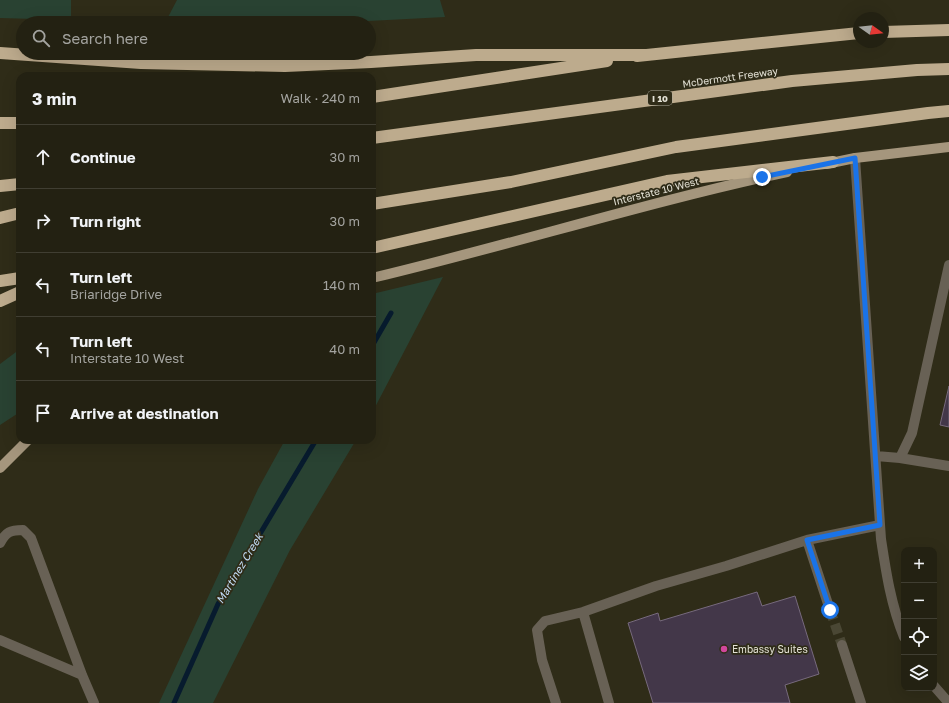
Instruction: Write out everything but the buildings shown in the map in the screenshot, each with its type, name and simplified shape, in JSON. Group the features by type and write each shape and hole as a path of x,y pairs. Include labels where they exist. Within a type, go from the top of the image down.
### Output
{"highway":[{"path":"889,32 949,30"},
{"path":"376,96 645,55 853,34"},
{"path":"0,53 16,54"},
{"path":"99,60 141,63 285,66 371,62 476,54 645,55"},
{"name":"McDermott Freeway","path":"376,137 792,81 917,70 949,69"},
{"path":"376,203 511,182 676,147 949,111"},
{"path":"0,123 16,123"},
{"path":"376,247 667,181 833,162"},
{"path":"0,186 16,184"},
{"path":"0,218 16,214"},
{"path":"0,281 16,279"},
{"path":"0,292 16,292"},
{"path":"0,301 16,294"}],"main road":[{"name":"Interstate 10 West","path":"376,277 762,177 855,158 949,148"},
{"path":"0,468 24,444"}],"street":[{"path":"855,158 880,525 886,572 893,604 901,628"},
{"path":"900,458 912,432 949,265"},
{"path":"876,456 900,458 949,466"},
{"path":"556,703 542,660 537,630 545,621 582,612 656,586 726,566 807,540 880,525"},
{"path":"0,543 5,534 14,530 23,530 31,538 94,703"},
{"path":"807,540 830,610"},
{"path":"582,612 609,703"},
{"path":"0,640 82,674"},
{"path":"842,646 861,703"},
{"path":"937,689 949,703"}],"green space":[{"path":"0,0 71,0 71,16 16,16 16,18 0,18"},
{"path":"177,0 440,0 445,17 376,21 376,16 169,16"},
{"path":"443,277 376,405 376,293"},
{"path":"16,352 16,415 0,425 0,364"},
{"path":"283,444 354,444 290,550 213,703 159,703 258,489"}],"waterway":[{"name":"Martinez Creek","path":"376,339 391,313"},
{"name":"Martinez Creek","path":"174,703 218,604 314,444"}],"tunnel":[{"path":"830,610 842,645"}],"place":[{"name":"Embassy Suites","path":"724,649"}],"route":[{"path":"762,177 855,158 880,525 807,540 830,610"}]}
